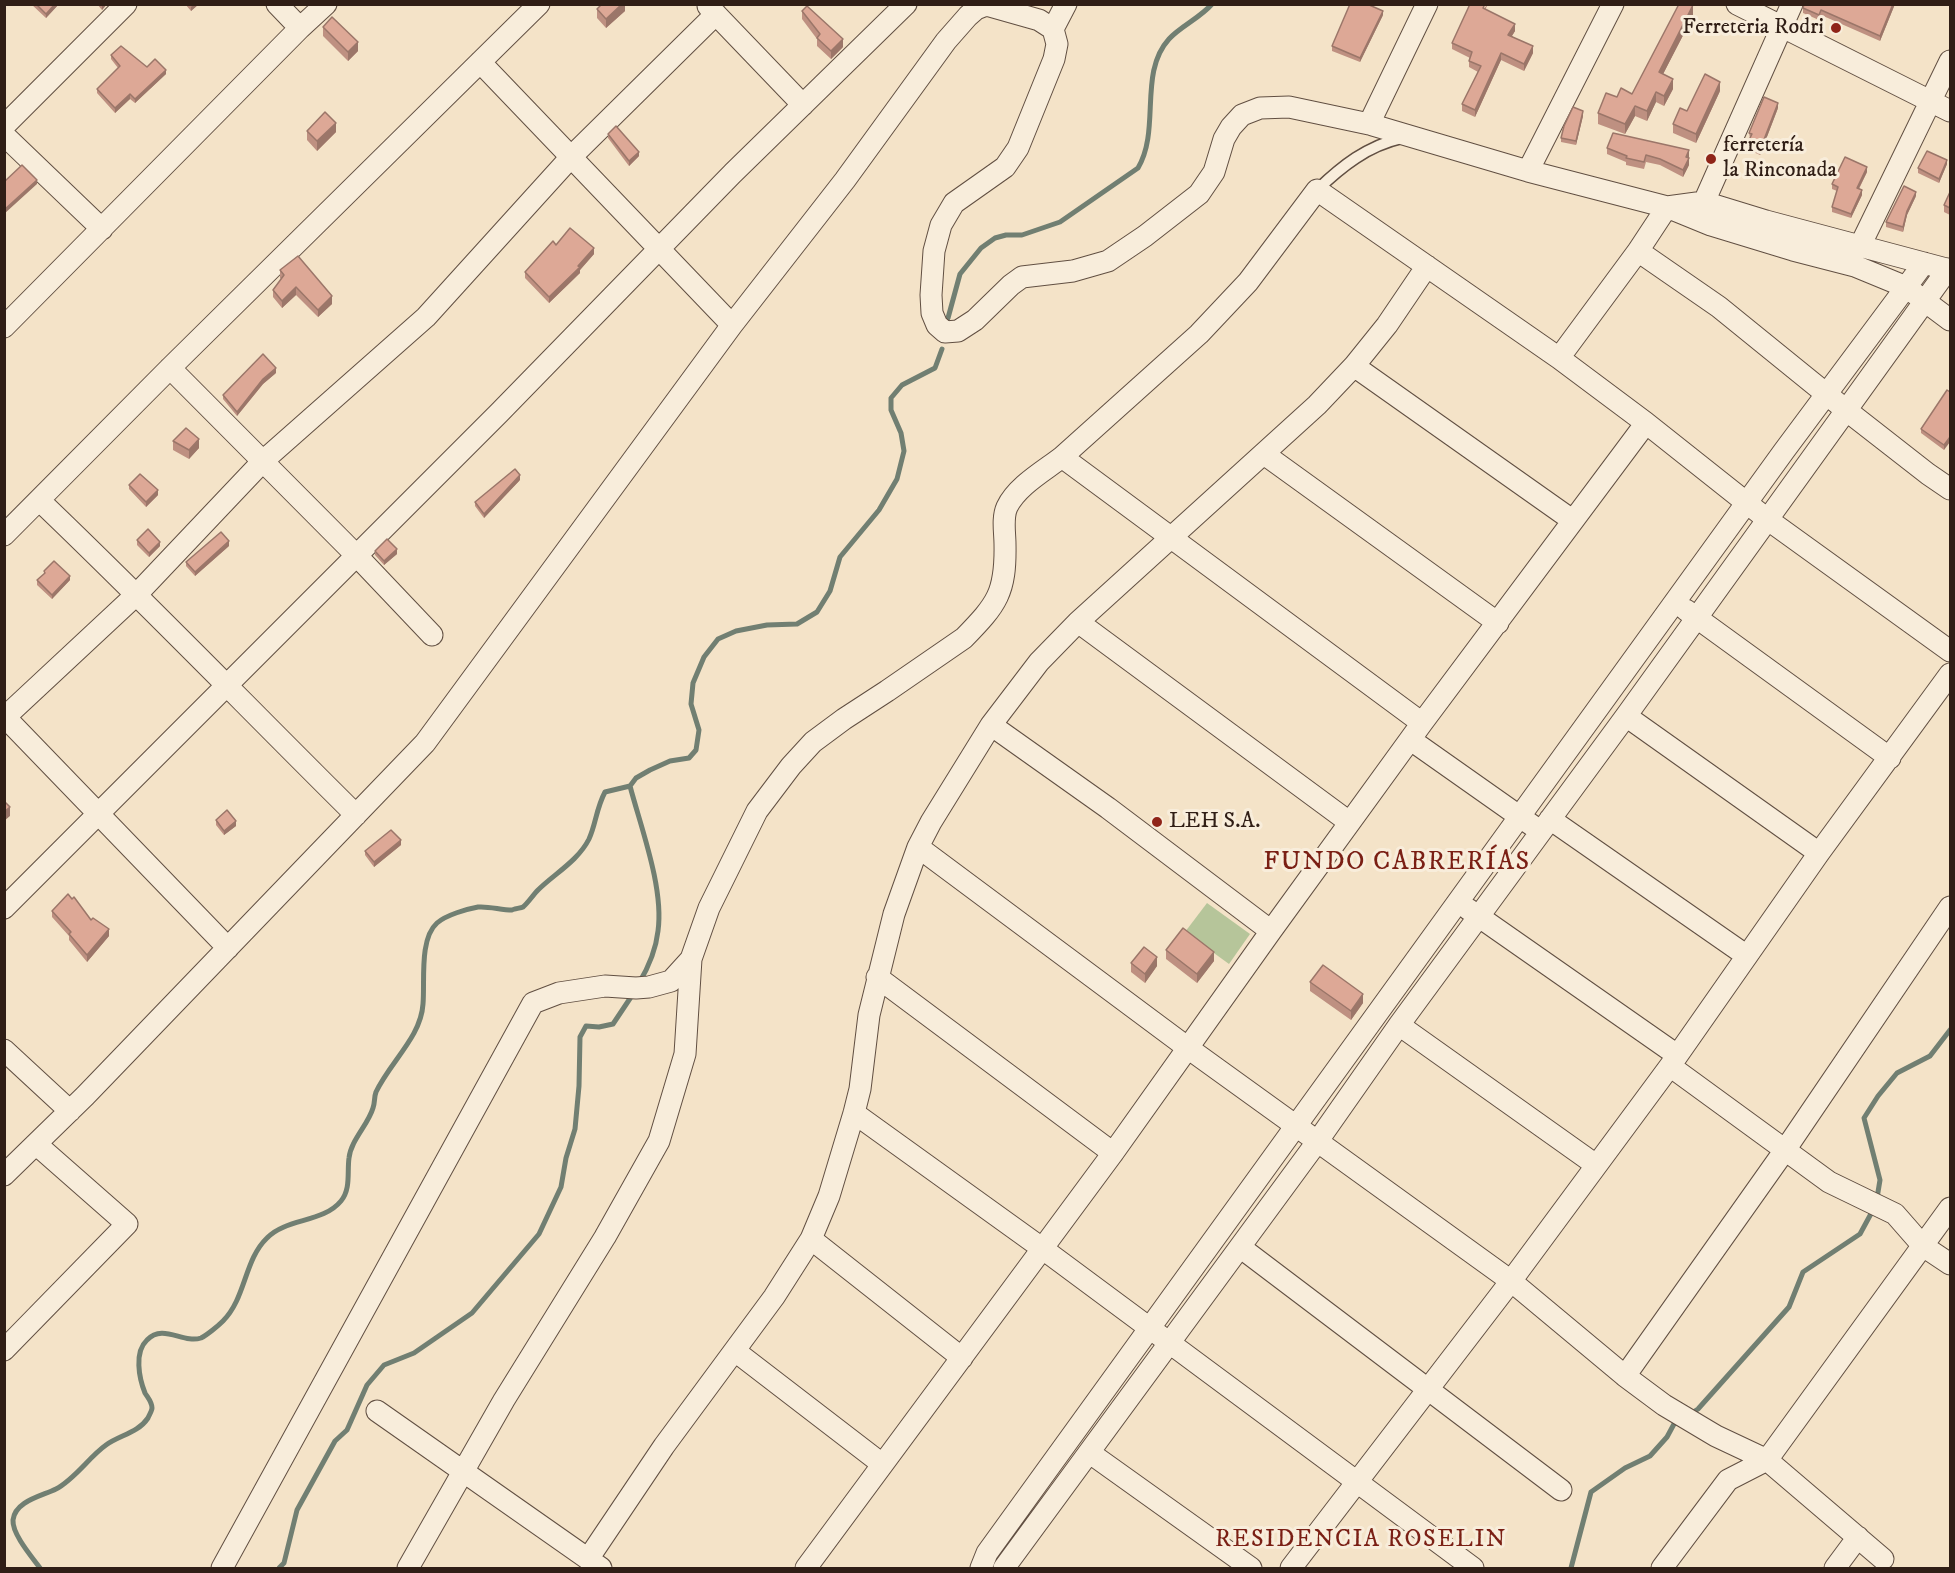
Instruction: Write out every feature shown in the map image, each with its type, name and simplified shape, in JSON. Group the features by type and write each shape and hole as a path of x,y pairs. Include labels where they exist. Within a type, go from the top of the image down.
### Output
{"street":[{"path":"4,126 126,4"},
{"path":"277,4 300,27"},
{"path":"4,327 300,27 326,4"},
{"path":"4,535 539,4"},
{"path":"4,908 906,4"},
{"path":"1053,29 1066,4"},
{"path":"1369,124 1427,4"},
{"path":"1528,171 1613,4"},
{"path":"1737,4 1950,111"},
{"path":"1704,202 1792,4"},
{"path":"4,1175 70,1111 425,743 732,325 844,180 946,41 976,9 986,5 1039,20 1053,29 1057,44 1054,59 1018,148 1005,167 954,203 941,225 934,250 931,295 932,313 937,325 945,332 958,331 975,320 1022,277 1073,271 1108,261 1145,236 1199,194 1214,172 1224,138 1242,115 1260,108 1289,107 1369,124 1528,171 1667,207 1711,225 1855,266 1906,287 1950,320"},
{"path":"228,948 5,717 137,594 263,461 426,317 571,157 711,9 803,105"},
{"path":"1860,246 1950,61"},
{"path":"480,62 732,325"},
{"path":"4,135 102,229"},
{"path":"408,1569 504,1400 605,1237 659,1141 685,1054 691,959 709,908 727,868 770,791 813,742 964,638 982,619 1002,590 1006,572 1006,510 1011,500 1199,334 1248,282 1317,190 1559,358 1646,423 1767,519 1950,651"},
{"path":"1012,1566 1169,1343 1949,270 1704,202 1667,207 1638,251 1559,358"},
{"path":"1638,251 1719,307 1846,410 1950,489"},
{"path":"981,1569 987,1553 1149,1328 1747,503 1924,263"},
{"path":"377,1412 594,1564 664,1446 774,1297 811,1239 829,1196 854,1113 860,1089 869,1015 894,914 918,847 991,725 1025,679 1078,622 1317,405 1354,366 1387,325 1427,267"},
{"path":"1354,366 1572,520"},
{"path":"170,368 432,635"},
{"path":"806,1569 1113,1154 1349,822 1646,423"},
{"path":"1264,454 1498,623"},
{"path":"1062,457 1172,537 1521,817 1545,825 1747,956"},
{"path":"39,500 137,594 356,815"},
{"path":"1676,603 1890,758"},
{"path":"1078,622 1349,822"},
{"path":"1291,1569 1511,1281 1950,674"},
{"path":"1626,716 1819,853"},
{"path":"991,725 1108,808 1271,931"},
{"path":"918,847 1188,1048 1511,1281 1625,1376 1664,1405 1716,1436 1767,1460 1883,1559"},
{"path":"1458,902 1673,1060 1785,1150 1829,1182 1895,1214 1923,1246 1950,1264"},
{"path":"1625,1376 1785,1150 1950,907"},
{"path":"222,1569 533,1003 559,993 605,986 636,988 662,985 671,981 691,959"},
{"path":"877,977 1113,1154"},
{"path":"1399,1025 1596,1165"},
{"path":"4,1050 70,1111"},
{"path":"854,1113 1042,1249 1473,1569"},
{"path":"4,1350 127,1224 36,1143"},
{"path":"1662,1569 1728,1480 1767,1460 1950,1208"},
{"path":"811,1239 962,1358"},
{"path":"1240,1247 1561,1490"},
{"path":"735,1351 882,1464"},
{"path":"1090,1453 1251,1569"},
{"path":"1834,1569 1858,1537"}],"lane":[{"path":"1317,190 1338,170 1362,154 1379,145 1410,136"}],"green space":[{"path":"1207,903 1250,934 1229,964 1185,932"}],"building":[{"path":"36,4 55,4 46,14"},
{"path":"602,4 622,4 606,19 597,9"},
{"path":"1350,4 1367,4 1383,11 1360,58 1332,46"},
{"path":"1470,4 1485,4 1483,8 1515,24 1508,35 1533,46 1524,64 1501,53 1475,110 1462,104 1481,66 1469,61 1472,52 1452,43"},
{"path":"1679,4 1693,5 1659,72 1673,79 1664,96 1656,92 1647,111 1635,106 1625,124 1598,113 1606,93 1617,97 1621,88 1632,94"},
{"path":"1804,4 1893,4 1880,36 1821,10 1819,15 1803,8"},
{"path":"807,6 843,39 831,51 817,38 820,34 802,11"},
{"path":"332,17 358,42 348,52 323,27"},
{"path":"121,46 147,67 155,59 166,70 135,99 130,94 115,108 97,89 120,66 111,55"},
{"path":"1705,74 1720,82 1696,134 1673,124 1680,108 1687,111"},
{"path":"1764,97 1778,103 1760,150 1747,144 1752,134 1749,133"},
{"path":"1573,107 1583,111 1576,141 1561,138"},
{"path":"325,112 336,123 317,141 307,131"},
{"path":"616,126 639,152 629,161 608,134"},
{"path":"1613,133 1689,150 1686,157 1689,158 1683,170 1646,155 1644,162 1626,158 1627,156 1607,148"},
{"path":"1927,151 1947,160 1939,179 1918,168"},
{"path":"1845,157 1867,167 1857,188 1862,190 1851,214 1832,207 1838,187 1832,184"},
{"path":"22,165 37,180 4,210 4,182"},
{"path":"1904,186 1916,192 1907,211 1903,227 1886,222"},
{"path":"1950,192 1950,208 1944,205"},
{"path":"570,228 594,248 578,266 580,267 549,297 525,272 553,241 556,245"},
{"path":"298,256 332,296 318,310 296,287 282,301 273,290 284,275 280,270"},
{"path":"263,354 276,368 263,379 237,412 223,395"},
{"path":"1947,390 1950,392 1950,437 1944,445 1921,429"},
{"path":"186,428 199,439 189,450 173,441"},
{"path":"515,469 520,475 484,514 475,502"},
{"path":"140,474 158,490 146,502 129,485"},
{"path":"148,529 160,542 149,553 137,540"},
{"path":"221,532 229,541 195,572 186,562"},
{"path":"387,539 397,549 384,561 375,551"},
{"path":"54,561 70,576 52,595 37,580"},
{"path":"4,801 10,807 4,812"},
{"path":"227,810 236,821 224,831 216,820"},
{"path":"391,830 401,840 374,862 365,851"},
{"path":"68,894 72,899 74,897 91,920 93,918 109,929 87,955 52,911"},
{"path":"1183,928 1214,952 1197,974 1166,950"},
{"path":"1144,947 1157,957 1145,974 1131,963"},
{"path":"1323,965 1363,994 1351,1011 1310,982"}],"waterway":[{"path":"948,318 960,274 981,248 995,238 1022,235 1060,222 1138,168 1145,153 1154,68 1160,53 1174,34 1212,4"},
{"path":"40,1568 16,1532 13,1520 15,1514 24,1504 63,1485 106,1445 134,1430 148,1418 152,1406 143,1387 139,1365 140,1351 147,1340 160,1333 194,1339 209,1333 231,1312 254,1257 267,1238 284,1227 325,1213 341,1201 347,1186 350,1151 371,1114 376,1092 411,1038 421,1016 425,950 431,930 441,920 468,909 482,907 512,910 523,907 584,847 589,839 605,792 630,786 636,778 670,761 689,758 696,750 699,730 691,704 693,683 704,657 718,639 736,631 767,625 797,624 817,612 830,591 840,557 879,510 897,479 904,451 901,433 891,410 891,398 902,385 935,368 942,349"},
{"path":"630,786 655,877 659,914 657,938 639,983"},
{"path":"279,1568 284,1563 297,1510 335,1441 347,1430 367,1385 384,1365 414,1353 472,1313 539,1234 561,1187 566,1158 575,1129 580,1037 586,1026 599,1027 613,1024 633,994"},
{"path":"1877,1198 1880,1180 1864,1118 1897,1073 1930,1056 1950,1030"},
{"path":"1689,1415 1698,1409 1789,1307 1803,1272 1860,1234 1873,1210"},
{"path":"1571,1568 1591,1492 1625,1468 1650,1456 1667,1437 1674,1424 1681,1420"}],"place":[{"name":"Ferreteria Rodri","path":"1836,28"},
{"name":"ferretería la Rinconada","path":"1711,159"},
{"name":"LEH S.A.","path":"1157,822"}],"district":[{"name":"FUNDO CABRERÍAS","path":"1397,864"},
{"name":"RESIDENCIA ROSELIN","path":"1361,1541"}]}
